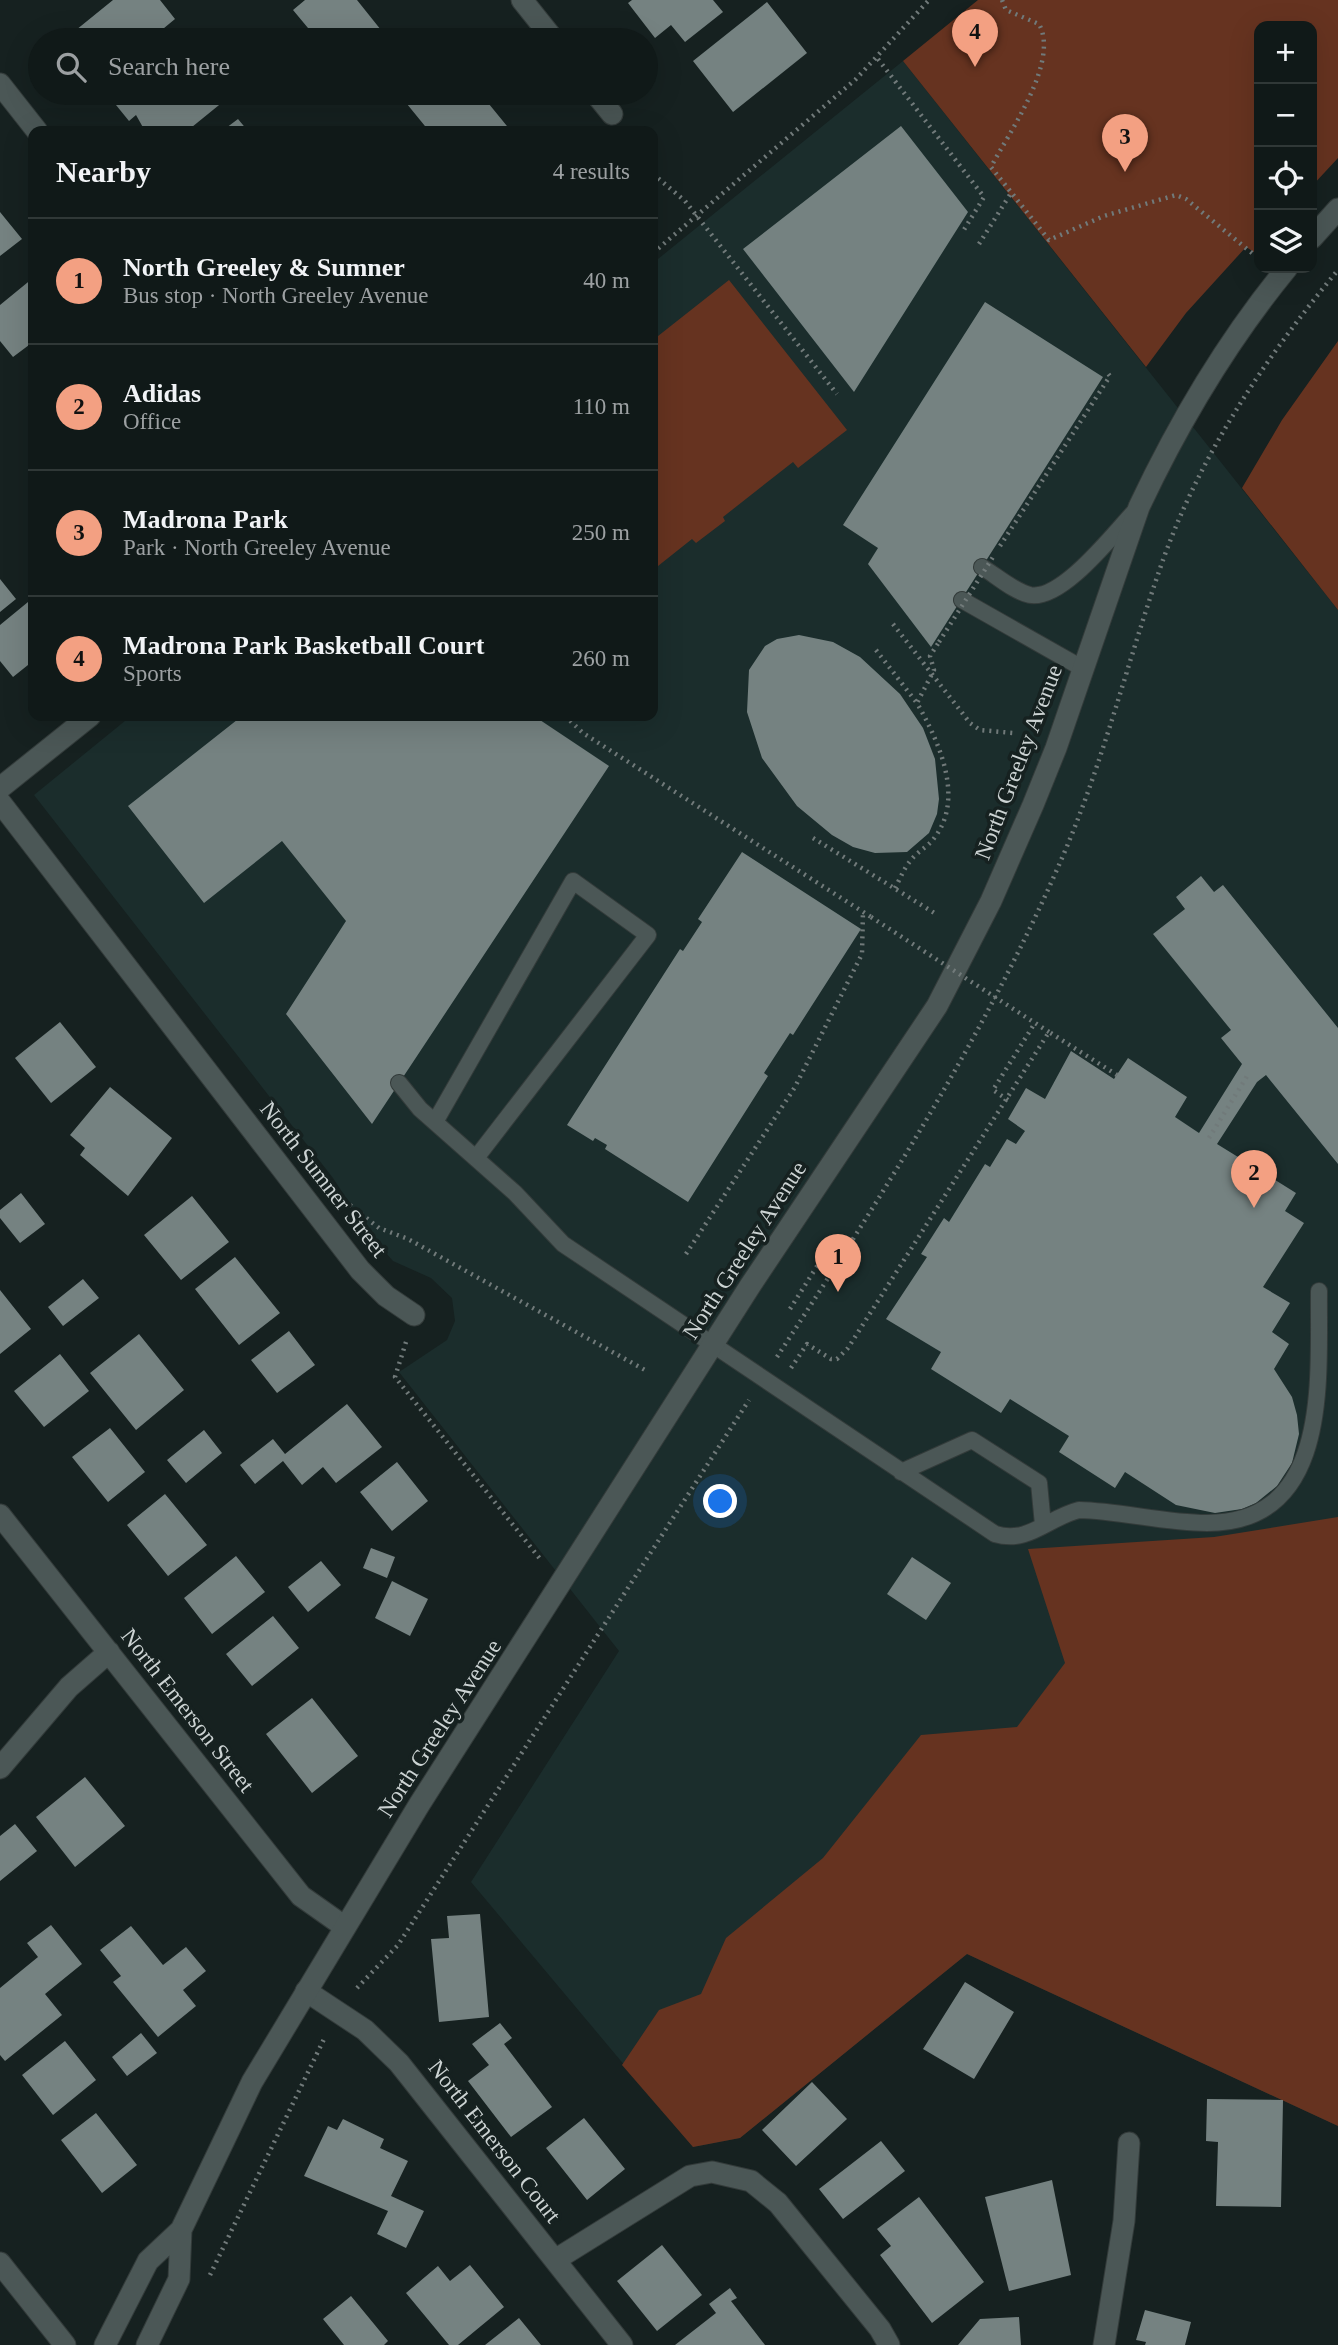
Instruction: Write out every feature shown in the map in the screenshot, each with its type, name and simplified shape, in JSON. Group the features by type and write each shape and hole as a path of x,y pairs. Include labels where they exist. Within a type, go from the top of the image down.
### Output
{"street":[{"path":"522,0 544,28"},
{"path":"0,84 33,126"},
{"path":"605,105 612,114"},
{"path":"1317,232 1338,209"},
{"name":"North Greeley Avenue","path":"105,2345 148,2261 181,2230 252,2082 419,1805 873,1098 914,1042 956,973 1033,805 1139,506 1193,404 1242,327 1283,273"},
{"path":"0,788 84,721"},
{"name":"North Sumner Street","path":"0,802 360,1270 386,1296 414,1315"},
{"name":"North Emerson Street","path":"0,1515 300,1896 345,1927"},
{"path":"0,1768 69,1687 109,1652"},
{"name":"North Emerson Court","path":"306,1991 383,2045 622,2345"},
{"path":"1104,2345 1124,2221 1129,2143"},
{"path":"555,2260 690,2176 712,2172 733,2176 751,2181 778,2203 880,2329 889,2345"},
{"name":"North Greeley Avenue","path":"147,2345 179,2279 181,2230"},
{"path":"0,2263 65,2345"}],"lane":[{"path":"988,562 1028,594 1049,593 1075,574 1139,506"},
{"path":"961,600 1082,668"},
{"path":"435,1122 573,881 648,934 476,1158"},
{"path":"399,1083 435,1122 476,1158 563,1244 901,1472 996,1534 1011,1539 1029,1534 1079,1510 1205,1523 1235,1521 1270,1504 1294,1479 1310,1443 1318,1399 1319,1291"},
{"path":"901,1472 972,1440 1039,1483 1043,1525"}],"path":[{"path":"658,248 694,215 749,173 878,59 929,0"},
{"path":"1002,0 1006,10 1039,24 1042,38 1036,84 1028,105 991,167 1049,240 1104,216 1176,195 1215,222 1254,255"},
{"path":"878,59 984,197 962,233"},
{"path":"658,178 685,201 837,394"},
{"path":"979,244 1011,193"},
{"path":"917,703 934,670 930,656 1110,376 1106,371"},
{"path":"893,624 970,723 979,730 1013,733"},
{"path":"876,650 917,703 942,757 947,802 945,817 935,839 911,859 895,888"},
{"path":"570,721 583,733 1117,1075"},
{"path":"813,838 936,914"},
{"path":"686,1254 795,1087 862,954 863,911"},
{"path":"1008,1100 993,1090 1033,1026"},
{"path":"778,1389 807,1343 831,1359 843,1355 1049,1032"},
{"path":"1209,1138 1249,1073"},
{"path":"304,1197 325,1193 341,1197 379,1228 408,1239 645,1370"},
{"path":"790,1309 826,1252"},
{"path":"414,1315 395,1377 561,1585"},
{"path":"207,2282 302,2088 317,2049"}],"shaded area":[{"path":"978,0 1338,0 1338,158 1317,181 1317,21 1254,21 1254,252 1246,247 1186,313 1146,367 903,61"},
{"path":"903,61 1338,610 1338,2126 967,1954 740,2138 693,2147 471,1882 619,1651 399,1372 447,1340 455,1321 452,1298 431,1278 393,1261 371,1236 333,1178 34,795 125,721 658,721 658,259"},
{"path":"729,280 847,430 798,468 793,462 723,517 725,521 696,543 692,539 658,566 658,336"},
{"path":"1338,341 1338,610 1242,488 1282,420"},
{"path":"1338,1517 1338,2126 967,1954 740,2138 693,2147 622,2065 659,2010 701,1994 726,1938 823,1858 921,1735 1017,1727 1065,1663 1028,1549 1214,1537"}],"building":[{"path":"113,0 160,0 175,19 164,28 78,28"},
{"path":"305,0 357,0 379,28 308,28 293,10"},
{"path":"632,0 713,0 723,12 685,42 671,25 658,36 658,28 647,28 628,3"},
{"path":"767,2 807,53 733,112 693,61"},
{"path":"116,105 219,105 193,126 142,126 136,115 129,121"},
{"path":"408,105 490,105 507,126 425,126"},
{"path":"238,119 244,126 229,126"},
{"path":"901,126 968,212 854,392 743,249"},
{"path":"0,212 22,239 0,256"},
{"path":"28,282 28,346 13,357 0,341 0,305"},
{"path":"985,302 1103,377 931,647 868,564 878,548 843,525"},
{"path":"0,579 16,599 0,612"},
{"path":"28,602 28,665 13,677 0,661 0,625"},
{"path":"799,635 833,642 860,657 900,694 923,728 935,759 939,799 937,814 929,833 907,852 875,853 853,847 832,835 797,806 762,758 747,712 749,670 765,646 777,639"},
{"path":"236,721 542,721 609,766 372,1124 286,1014 346,921 282,841 204,903 128,806"},
{"path":"742,852 861,929 793,1035 790,1033 764,1073 768,1076 688,1202 605,1149 607,1145 595,1138 593,1141 567,1125 680,949 683,951 702,922 698,919"},
{"path":"1201,876 1214,892 1223,885 1338,1028 1338,1164 1266,1075 1257,1082 1217,1144 1296,1193 1285,1211 1304,1223 1263,1287 1290,1303 1272,1332 1289,1344 1274,1369 1292,1397 1297,1415 1299,1434 1292,1463 1277,1486 1256,1503 1242,1509 1215,1513 1176,1505 1125,1472 1115,1488 1059,1452 1069,1436 1010,1399 1001,1413 931,1369 941,1352 886,1319 927,1257 921,1254 944,1218 949,1222 985,1164 990,1167 1007,1139 1016,1144 1025,1131 1008,1119 1026,1088 1045,1099 1071,1051 1114,1079 1128,1058 1187,1097 1175,1117 1199,1133 1242,1064 1221,1038 1231,1030 1153,934 1185,909 1176,897"},
{"path":"60,1022 96,1067 51,1103 15,1058"},
{"path":"110,1087 172,1138 128,1196 80,1155 85,1148 70,1135"},
{"path":"21,1193 45,1224 20,1243 0,1218 0,1210"},
{"path":"192,1196 229,1242 181,1280 144,1235"},
{"path":"235,1257 280,1313 239,1345 195,1289"},
{"path":"83,1279 99,1298 63,1326 48,1307"},
{"path":"0,1290 31,1329 0,1354"},
{"path":"289,1331 315,1365 277,1393 251,1360"},
{"path":"139,1334 184,1390 136,1430 90,1373"},
{"path":"60,1354 89,1391 44,1427 14,1391"},
{"path":"347,1404 382,1447 336,1483 323,1467 302,1485 283,1461 255,1484 240,1465 273,1439 285,1454"},
{"path":"110,1428 145,1472 108,1502 72,1457"},
{"path":"204,1430 222,1453 186,1483 167,1460"},
{"path":"397,1462 428,1501 392,1531 360,1492"},
{"path":"165,1494 207,1545 168,1576 127,1525"},
{"path":"371,1548 395,1557 387,1578 363,1568"},
{"path":"236,1556 265,1592 212,1634 184,1598"},
{"path":"912,1557 951,1583 926,1620 887,1594"},
{"path":"321,1561 341,1585 308,1612 288,1587"},
{"path":"392,1581 428,1599 410,1636 375,1618"},
{"path":"273,1616 299,1648 252,1686 226,1654"},
{"path":"312,1698 358,1756 312,1793 266,1734"},
{"path":"85,1777 125,1826 75,1867 36,1817"},
{"path":"15,1824 37,1851 0,1881 0,1836"},
{"path":"480,1914 489,2017 439,2022 431,1939 449,1938 447,1916"},
{"path":"51,1925 82,1964 45,1994 62,2015 5,2061 0,2055 0,1988 38,1957 27,1943"},
{"path":"131,1926 163,1965 186,1947 206,1971 183,1990 196,2006 158,2037 113,1982 121,1976 100,1950"},
{"path":"965,1982 1014,2012 974,2079 923,2049"},
{"path":"500,2023 512,2038 504,2044 552,2107 511,2137 468,2081 489,2065 472,2044"},
{"path":"141,2033 157,2053 127,2076 112,2057"},
{"path":"65,2041 96,2080 53,2115 22,2075"},
{"path":"812,2082 847,2119 796,2166 762,2130"},
{"path":"1207,2099 1283,2100 1281,2207 1216,2206 1218,2142 1206,2141"},
{"path":"96,2113 137,2165 102,2193 61,2140"},
{"path":"584,2118 625,2169 587,2200 546,2148"},
{"path":"343,2119 384,2139 380,2148 408,2161 391,2196 424,2211 406,2248 377,2234 388,2211 304,2176 328,2126 337,2130"},
{"path":"881,2141 905,2171 843,2219 819,2189"},
{"path":"1052,2180 1071,2275 1009,2291 985,2197"},
{"path":"919,2197 984,2282 932,2323 880,2255 891,2246 877,2229"},
{"path":"662,2245 702,2295 657,2331 617,2281"},
{"path":"470,2265 504,2307 458,2345 449,2345 406,2293 438,2266 450,2281"},
{"path":"730,2288 737,2298 731,2301 765,2345 675,2345 716,2313 709,2304"},
{"path":"351,2296 388,2341 384,2345 344,2345 323,2319"},
{"path":"1145,2310 1191,2322 1185,2345 1145,2345 1146,2342 1136,2340"},
{"path":"1019,2317 1021,2345 958,2345 980,2319"},
{"path":"519,2318 541,2345 485,2345"}],"place":[{"name":"Madrona Park Basketball Court","path":"975,67"},
{"name":"Madrona Park","path":"1125,172"},
{"name":"Adidas","path":"1254,1208"},
{"name":"North Greeley & Sumner","path":"838,1292"}]}
